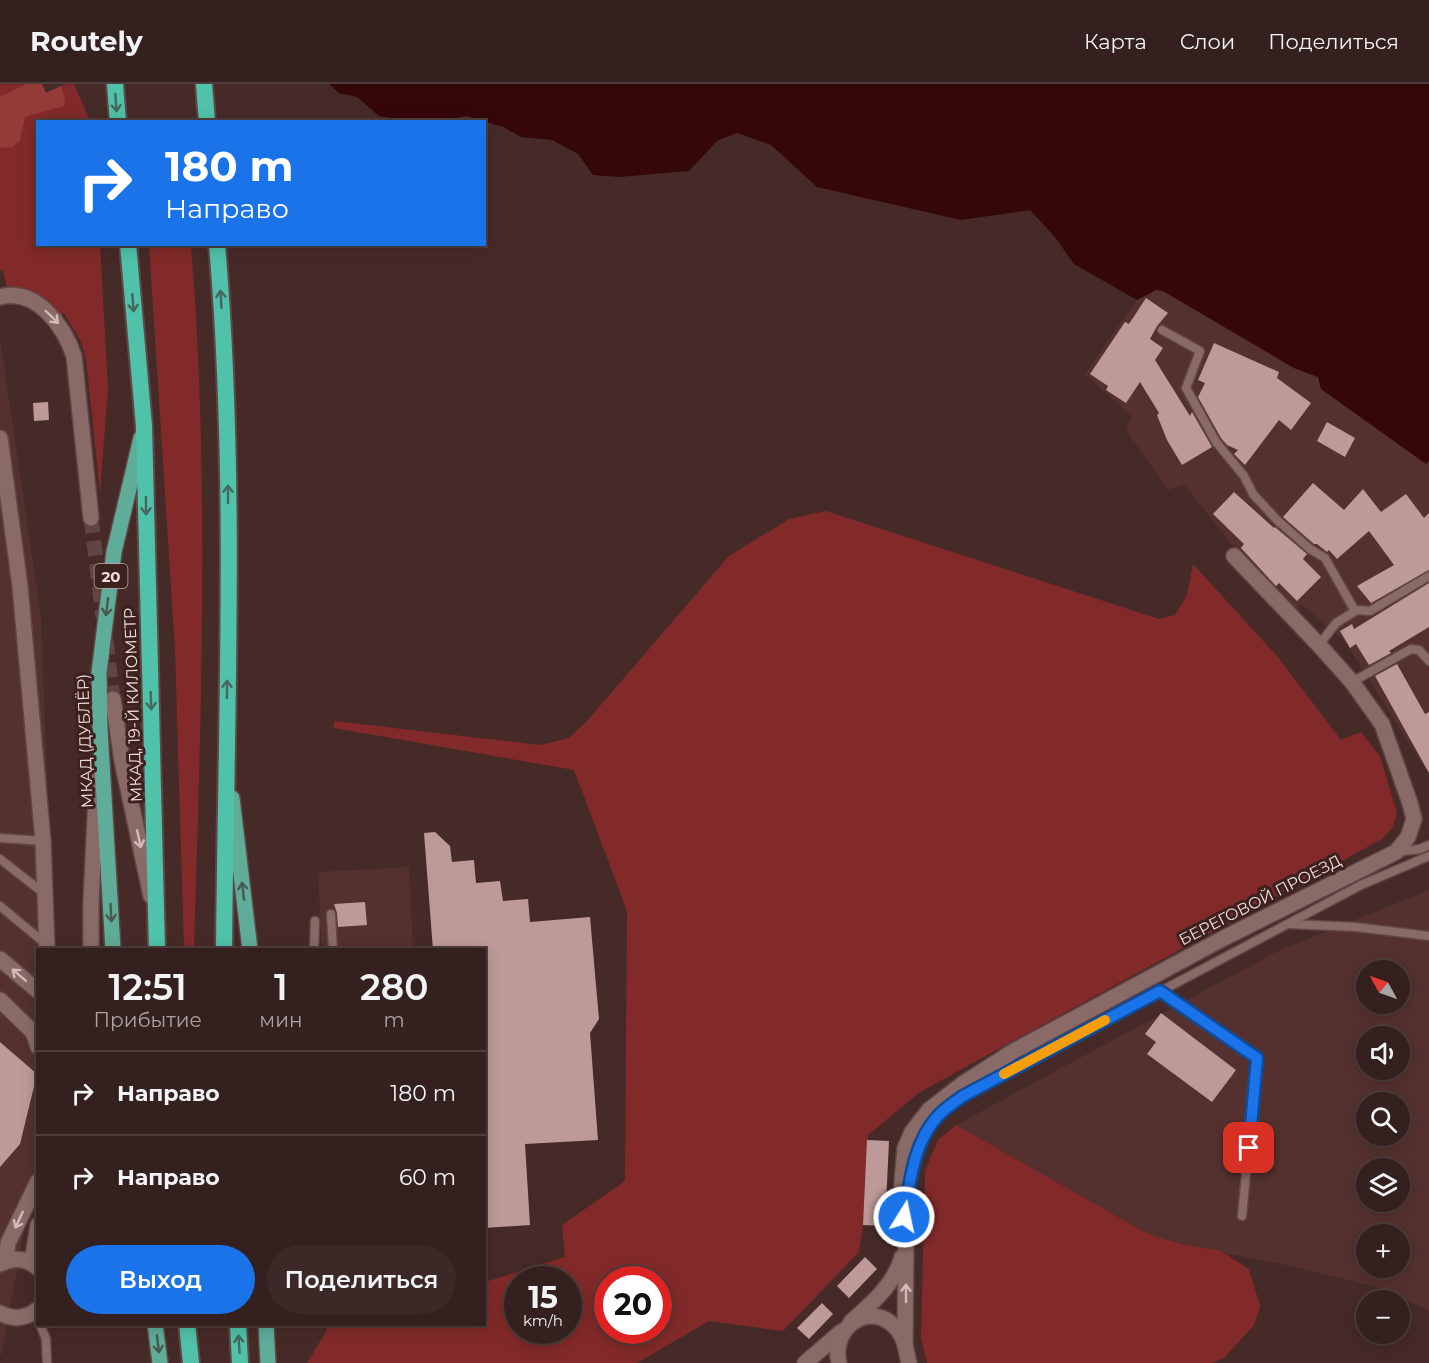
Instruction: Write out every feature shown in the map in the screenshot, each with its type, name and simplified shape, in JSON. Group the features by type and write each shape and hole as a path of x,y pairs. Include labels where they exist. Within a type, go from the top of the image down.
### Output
{"highway":[{"path":"115,84 118,120"},
{"path":"204,84 207,120"},
{"name":"МКАД, 19-Й КИЛОМЕТР","path":"128,246 144,426 157,948"},
{"path":"217,246 228,450 229,645 224,948"},
{"path":"187,1326 191,1363"},
{"path":"238,1326 240,1363"}],"main road":[{"name":"МКАД (ДУБЛЁР)","path":"113,948 100,729 99,673 114,552 144,426"},
{"path":"226,747 250,948"},
{"path":"155,1326 160,1363"},
{"path":"266,1326 268,1363"}],"street":[{"path":"0,297 9,295 20,297 36,304 51,315 69,340 74,356 91,518"},
{"path":"0,438 20,586 43,841 47,947"},
{"path":"1234,556 1352,682 1382,724 1414,819 1408,837 1396,852"},
{"path":"113,699 122,761 157,921"},
{"path":"92,948 91,902 100,729"},
{"name":"БЕРЕГОВОЙ ПРОЕЗД","path":"905,1344 906,1242 901,1194 905,1148 912,1132 929,1110 964,1083 1012,1052 1194,954 1396,852"},
{"path":"0,959 36,988"},
{"path":"0,999 33,1032 36,1041"},
{"path":"36,1185 8,1243 3,1262 20,1259 36,1266"},
{"path":"805,1363 878,1298 900,1265 906,1242"},
{"path":"0,1325 25,1317 36,1310"},
{"path":"0,1313 18,1318"},
{"path":"839,1363 837,1347 839,1338 850,1324 866,1317 883,1319 897,1329 905,1344 909,1363"},
{"path":"902,1363 905,1344"}],"lane":[{"path":"1162,330 1200,351 1186,388 1216,442 1244,476 1261,503 1310,549 1325,558 1355,611"},
{"path":"1319,645 1336,622 1355,611 1370,610 1429,576"},
{"path":"1352,682 1412,649 1419,650 1429,661"},
{"path":"0,838 43,841"},
{"path":"1396,852 1420,849 1429,845"},
{"path":"904,1217 912,1172 921,1142 938,1116 963,1096 1382,875 1429,856"},
{"path":"0,859 46,895"},
{"path":"0,906 47,947"},
{"path":"331,914 333,948"},
{"path":"314,948 315,921"},
{"path":"1289,924 1356,927 1429,936"},
{"path":"1160,991 1257,1058 1242,1216"},
{"path":"41,1326 46,1339 47,1363"}],"shaded area":[{"path":"0,84 42,84 46,93 66,84 74,84 90,120 36,120 36,246 100,246 108,387 100,493 86,358 80,340 64,313 60,315 29,293 7,287 3,270 0,270"},
{"path":"26,84 42,84 46,93 61,86 65,100 64,106 25,117 20,141 12,147 0,148 0,97"},
{"path":"329,84 1429,84 1429,461 1426,464 1321,389 1318,377 1294,368 1163,291 1156,290 1137,300 1074,264 1055,237 1030,210 961,220 817,187 771,145 737,133 717,141 689,171 619,177 593,175 578,154 552,140 521,137 486,120 467,116 444,120 403,120 379,116 357,97 339,93"},
{"path":"149,246 191,246 197,333 202,597 194,948 184,948 175,649"},
{"path":"1156,290 1163,291 1294,368 1318,378 1321,389 1426,463 1429,461 1429,775 1345,641 1301,604 1294,611 1260,580 1184,484 1168,490 1126,430 1131,416 1085,374 1137,300"},
{"path":"0,339 41,617 53,948 36,948 36,1165 0,1356"},
{"path":"826,511 1159,619 1175,615 1187,595 1193,564 1277,656 1341,740 1361,732 1380,756 1397,813 1393,827 1382,839 920,1092 868,1135 863,1225 859,1252 783,1331 709,1321 672,1343 672,1266 594,1266 594,1344 670,1344 637,1363 307,1363 327,1330 326,1326 486,1326 486,1282 504,1276 504,1344 582,1344 582,1266 536,1266 565,1257 562,1225 625,1181 627,911 574,770 334,728 334,721 540,745 569,738 587,721 729,556 789,519"},
{"path":"409,867 413,948 322,948 318,872"},
{"path":"1429,890 1429,1311 1410,1302 1410,1290 1385,1290 1286,1265 1185,1245 1148,1234 956,1125 1276,952"},
{"path":"956,1125 1148,1234 1185,1245 1221,1251 1249,1269 1260,1306 1254,1325 1224,1358 1212,1363 927,1363 921,1339 925,1171 938,1140"}],"building":[{"path":"1146,298 1168,313 1150,339 1163,348 1155,360 1190,416 1192,412 1212,447 1182,465 1167,440 1157,415 1159,413 1140,382 1126,403 1106,390 1108,386 1090,374 1125,322 1129,324"},
{"path":"1214,343 1279,372 1277,378 1311,403 1291,430 1279,420 1245,465 1234,454 1238,450 1227,445 1221,438 1198,397 1205,383 1198,380"},
{"path":"48,402 49,420 34,421 33,403"},
{"path":"1327,422 1355,438 1345,457 1317,441"},
{"path":"1313,483 1344,510 1363,489 1381,512 1406,494 1424,518 1429,513 1429,570 1371,603 1357,586 1394,565 1369,531 1337,559 1329,550 1327,552 1314,544 1283,517"},
{"path":"1234,492 1307,554 1303,559 1321,577 1297,601 1279,583 1276,586 1241,548 1244,544 1213,514"},
{"path":"1429,583 1429,627 1369,665 1356,644 1350,648 1340,631 1352,624 1354,629"},
{"path":"1397,664 1425,714 1429,712 1429,773 1375,676"},
{"path":"435,832 450,846 452,862 474,860 476,883 500,881 503,901 528,899 530,922 590,917 599,1019 590,1033 598,1140 525,1144 530,1225 486,1228 486,948 433,948 424,833"},
{"path":"365,902 367,925 338,927 334,904"},
{"path":"1161,1013 1236,1070 1212,1102 1147,1054 1156,1042 1145,1034"},
{"path":"0,1042 36,1073 36,1078 20,1144 0,1167"},
{"path":"867,1140 889,1141 885,1226 863,1225"},
{"path":"865,1257 877,1269 849,1298 837,1286"},
{"path":"822,1303 833,1314 809,1339 797,1328"}],"tunnel":[{"path":"91,518 103,617"},
{"path":"106,640 113,699"}],"slow traffic":[{"path":"1004,1074 1105,1020"}],"route":[{"path":"904,1217 912,1172 921,1142 938,1116 963,1096 1160,991 1257,1058 1249,1148"}]}
